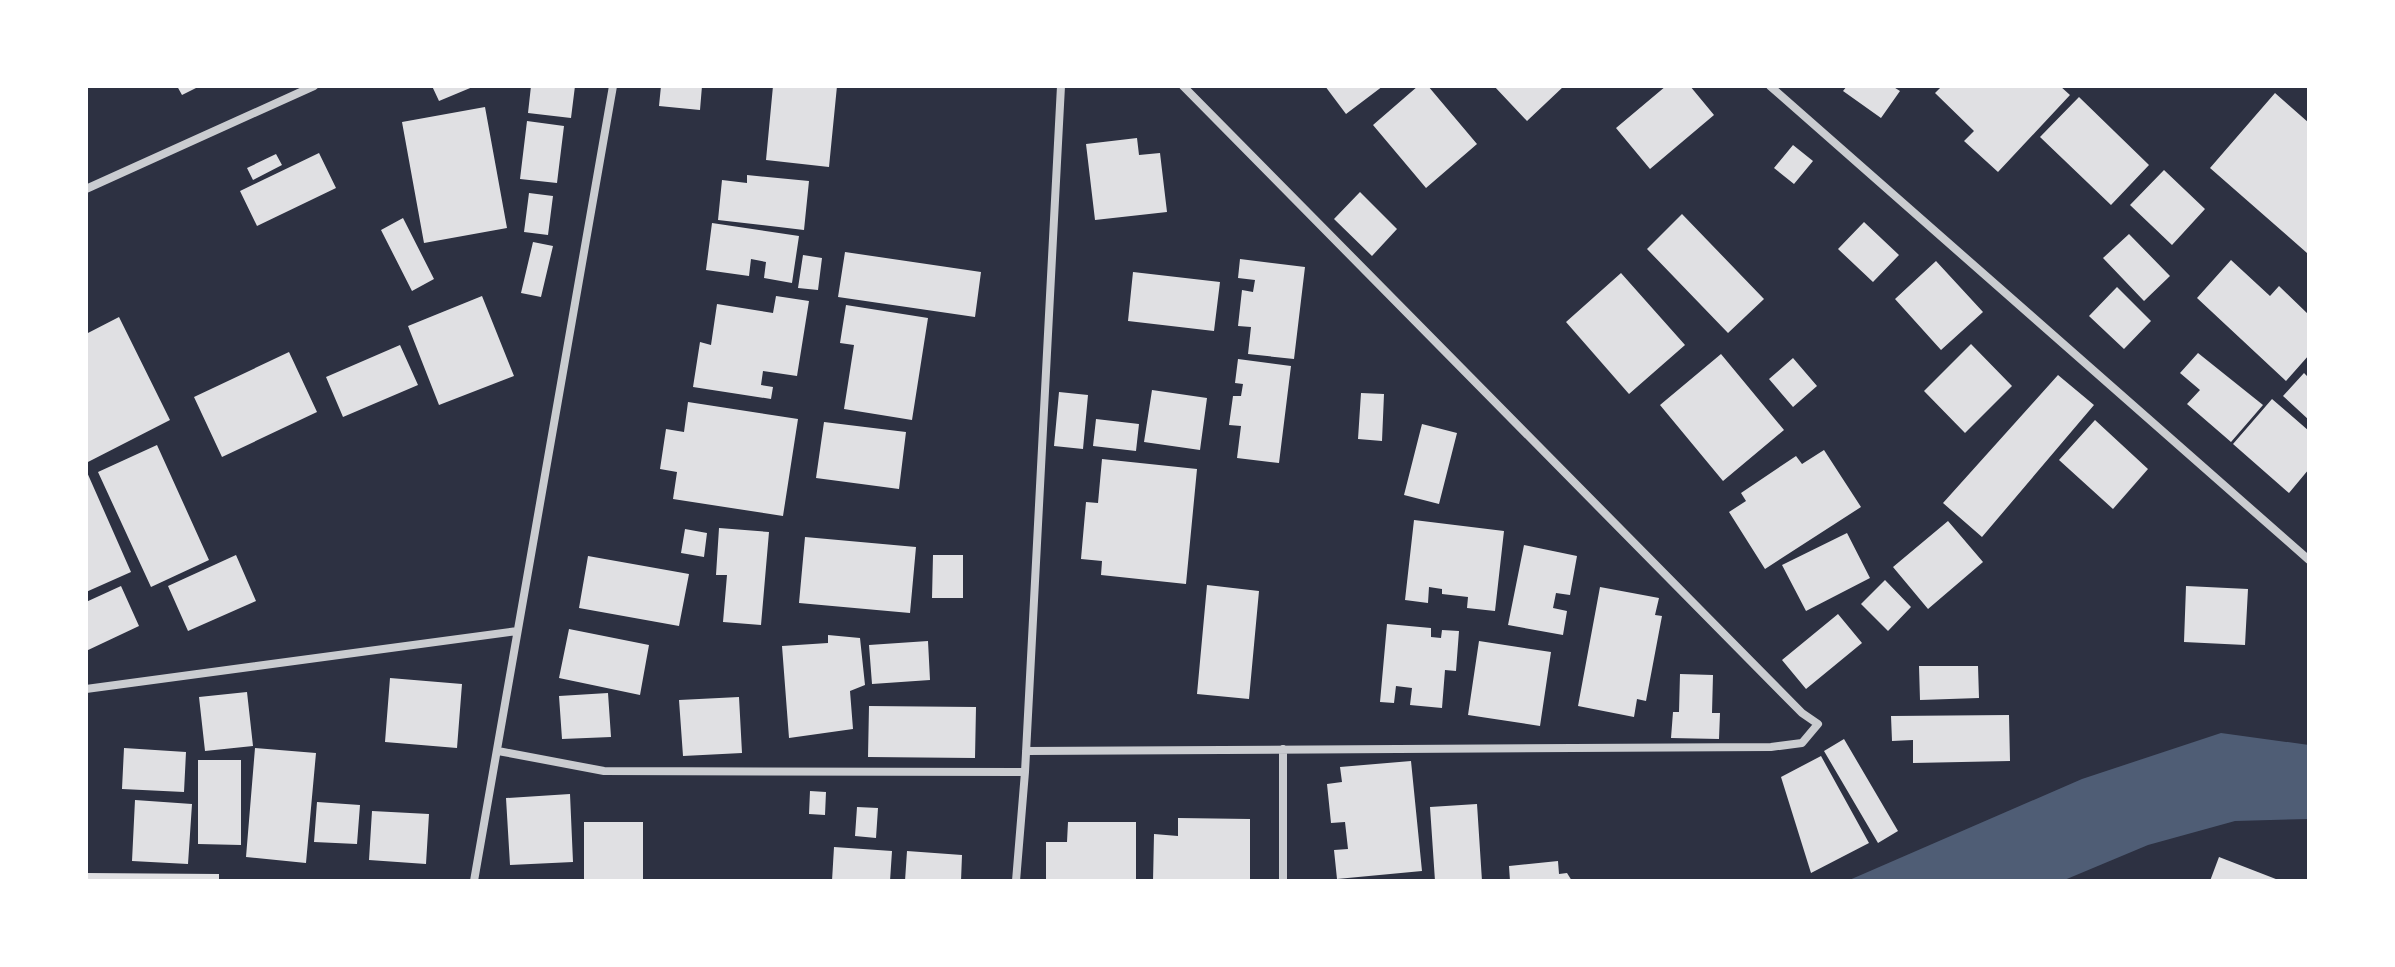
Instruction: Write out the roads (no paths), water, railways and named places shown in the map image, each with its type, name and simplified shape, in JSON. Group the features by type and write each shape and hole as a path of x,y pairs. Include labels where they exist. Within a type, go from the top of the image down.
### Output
{"street":[{"path":"86,189 314,86"},
{"path":"474,881 613,86"},
{"path":"1016,881 1025,772 1061,86"},
{"path":"1026,751 1771,747 1802,743 1818,724 1791,702 1183,86"},
{"path":"1770,86 2309,560"},
{"path":"86,689 517,631"},
{"path":"1283,749 1283,881"},
{"path":"498,751 604,771 1025,772"}],"water":[{"path":"2221,733 2309,745 2309,819 2235,821 2148,845 2062,881 1847,881 2082,779"}]}
